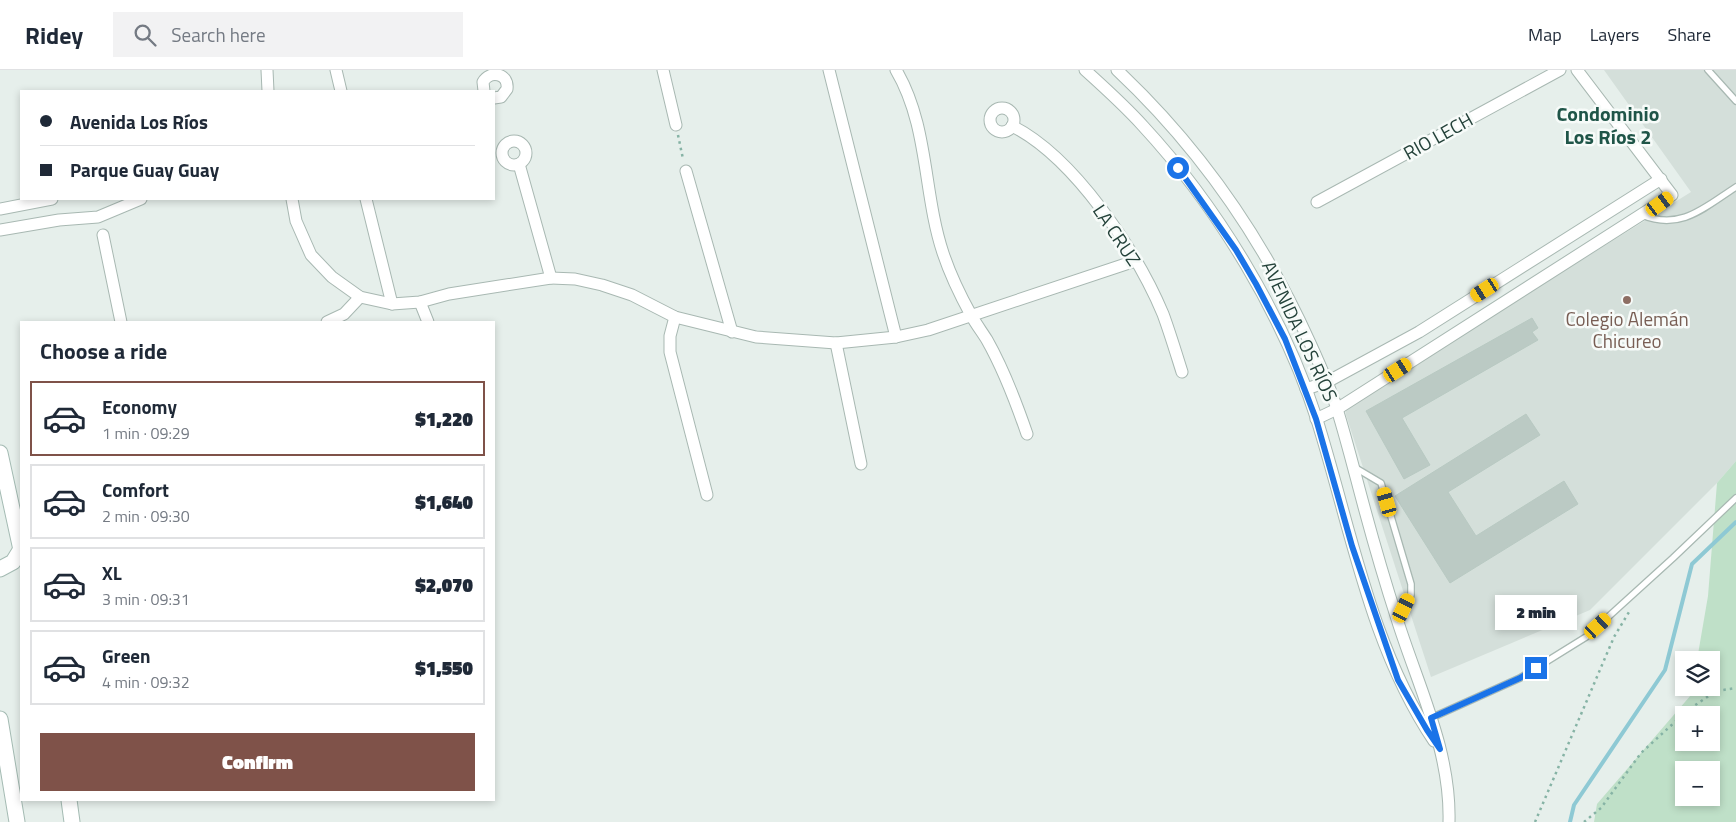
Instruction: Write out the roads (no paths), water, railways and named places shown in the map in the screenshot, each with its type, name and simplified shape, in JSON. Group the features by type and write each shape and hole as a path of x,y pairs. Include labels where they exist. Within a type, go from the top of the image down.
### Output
{"street":[{"path":"267,70 268,90"},
{"path":"336,70 341,90"},
{"path":"663,70 676,126"},
{"path":"829,70 896,337"},
{"path":"896,70 906,90 921,140 942,251 952,278 971,316 996,358 1027,434"},
{"name":"AVENIDA LOS RÍOS","path":"1085,70 1143,125 1187,179 1236,250 1271,311 1306,389 1352,546 1398,680 1440,749"},
{"name":"AVENIDA LOS RÍOS","path":"1117,70 1158,112 1213,178 1255,239 1291,302 1337,409 1398,622 1431,718 1440,749 1448,798 1448,822"},
{"name":"RIO LECH","path":"1317,202 1560,70"},
{"path":"1316,419 1337,409 1672,195 1577,70"},
{"path":"484,90 483,82 491,72 503,76 508,85 505,94 495,98"},
{"path":"1143,125 1158,112"},
{"name":"LA CRUZ","path":"1012,126 1027,134 1055,158 1074,177 1103,212 1135,262 1162,313 1182,372"},
{"path":"518,164 551,278"},
{"path":"686,170 732,332"},
{"path":"1306,389 1326,382 1419,332 1661,179"},
{"path":"0,209 47,200"},
{"path":"0,212 2,230 58,220 98,217 139,200"},
{"path":"292,200 296,221 311,255 332,278 360,297 392,304 420,302 450,294 551,278 575,278 632,295 675,318 756,337 836,343 896,337 928,330 1135,262"},
{"path":"366,200 392,304"},
{"path":"103,235 121,321"},
{"path":"1552,248 1562,265"},
{"path":"329,321 344,314 360,297"},
{"path":"420,302 428,321"},
{"path":"675,318 670,336 670,352 707,495"},
{"path":"1419,332 1428,350"},
{"path":"836,343 861,464"},
{"path":"0,453 20,544"},
{"path":"0,568 13,562 20,551"},
{"path":"1387,648 1394,647 1404,641"},
{"path":"0,720 17,822"},
{"path":"69,801 72,822"}],"lane":[{"path":"1708,70 1736,101"},
{"path":"1642,215 1666,221 1684,218 1736,187"},
{"path":"1353,466 1380,483 1411,584 1411,595 1398,622"},
{"path":"1431,718 1520,678 1586,637 1736,498"}],"waterway":[{"path":"1570,822 1574,805 1665,670 1692,564 1736,522"}],"place":[{"name":"Colegio Alemán Chicureo","path":"1627,300"}],"district":[{"name":"Condominio Los Ríos 2","path":"1608,126"}]}
